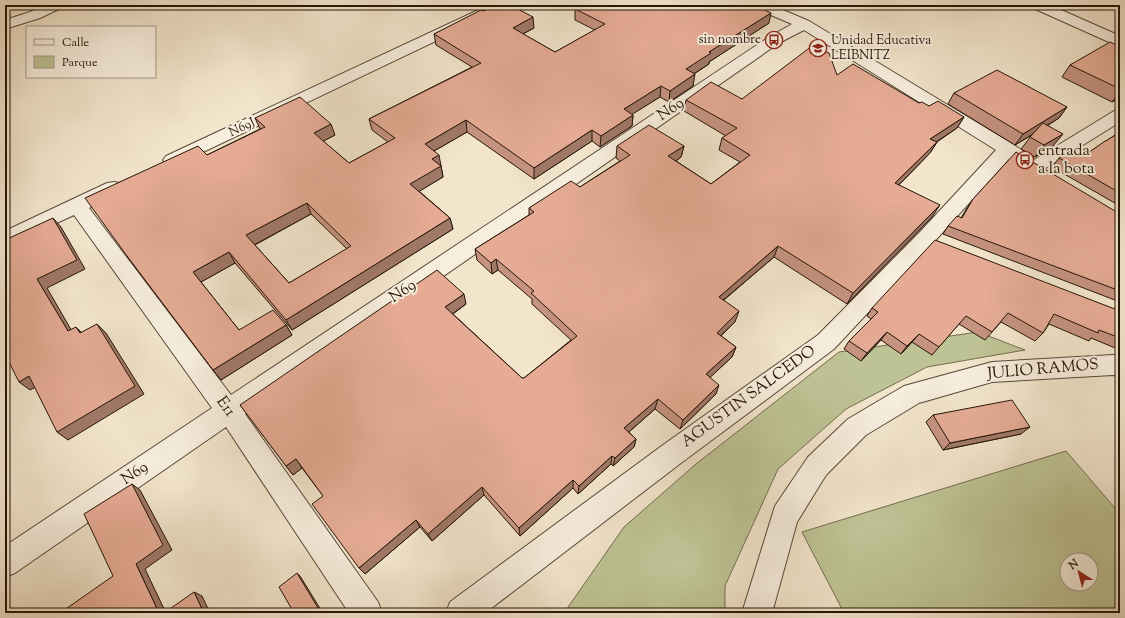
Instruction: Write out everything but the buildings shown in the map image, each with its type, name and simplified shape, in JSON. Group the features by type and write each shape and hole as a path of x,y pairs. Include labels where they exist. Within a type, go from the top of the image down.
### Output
{"street":[{"path":"5,25 36,15 56,5"},
{"name":"N69J","path":"156,168 500,5"},
{"path":"759,5 804,24 1055,179"},
{"path":"1038,5 1120,42"},
{"name":"N69","path":"5,563 774,40 804,24"},
{"path":"1035,167 1120,115"},
{"name":"AGUSTIN SALCEDO","path":"461,613 672,454 826,342 926,238 1008,149"},
{"path":"5,240 127,182"},
{"name":"E11","path":"77,206 228,410 367,613"},
{"path":"926,238 948,247"},
{"name":"JULIO RAMOS","path":"757,613 784,516 817,466 857,427 913,394 992,372 1113,364 1120,366"}],"green space":[{"path":"978,332 1025,350 927,367 846,409 778,469 725,586 725,613 564,613 624,527 696,464 839,352"},
{"path":"1066,451 1120,514 1120,613 844,613 802,532"}],"place":[{"name":"sin nombre","path":"774,40"},
{"name":"Unidad Educativa LEIBNITZ","path":"818,48"},
{"name":"entrada a la bota","path":"1025,160"}]}
